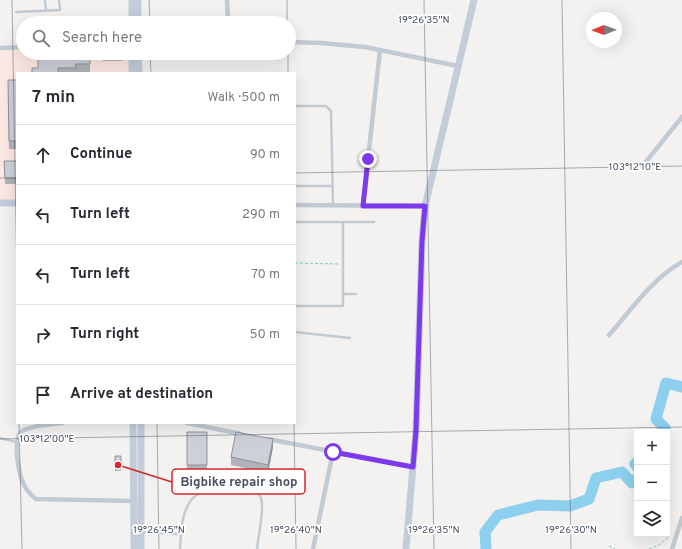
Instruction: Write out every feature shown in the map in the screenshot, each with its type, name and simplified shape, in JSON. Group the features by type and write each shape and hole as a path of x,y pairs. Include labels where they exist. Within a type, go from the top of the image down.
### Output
{"street":[{"path":"132,0 132,16"},
{"path":"138,0 138,16"},
{"path":"227,0 228,16"},
{"path":"406,549 416,430 422,241 425,206 474,0"},
{"path":"296,42 321,43 380,50 458,66"},
{"path":"0,48 16,47"},
{"path":"363,206 380,50"},
{"path":"132,60 132,72"},
{"path":"138,60 138,72"},
{"path":"645,163 682,117"},
{"path":"0,203 16,203"},
{"path":"296,205 425,206"},
{"path":"609,335 657,279 682,262"},
{"path":"57,424 26,429 20,432 16,442 19,470 24,485 30,495 36,499 133,501"},
{"path":"133,424 134,549"},
{"path":"141,424 141,549"},
{"path":"192,424 248,435"},
{"path":"264,438 413,467"},
{"path":"313,549 333,452"},
{"path":"672,549 682,518"}],"lane":[{"path":"45,0 46,11"},
{"path":"16,12 60,10 59,0"},
{"path":"296,106 326,106 331,111 333,205"},
{"path":"296,186 332,186"},
{"path":"296,222 374,222"},
{"path":"296,306 344,306 343,222"},
{"path":"344,294 356,294"},
{"path":"296,332 350,338"},
{"path":"0,438 16,442"},
{"path":"180,549 181,534 186,510 195,495 208,490 230,488 250,489 258,492 262,498 257,549"},
{"path":"141,532 181,534"}],"path":[{"path":"296,263 343,264"},
{"path":"649,549 659,545 671,534"},
{"path":"609,546 615,549"}],"shaded area":[{"path":"16,47 16,60 132,60 132,72 16,72 16,203 0,203 0,48"}],"building":[{"path":"38,60 90,60 90,64 75,64 76,68 58,68 58,72 32,72 32,68 38,68"},
{"path":"8,80 16,80 16,141 9,141"},
{"path":"4,161 16,161 16,178 5,178"},
{"path":"187,432 207,432 207,465 187,465"},
{"path":"236,432 273,439 268,465 231,457"},
{"path":"115,456 121,456 121,466 115,466"}],"waterway":[{"path":"664,429 665,428 656,419 666,383 682,387"},
{"path":"486,549 485,532 498,515 538,505 570,506 589,499 596,478 622,472 632,483 634,481"}],"place":[{"name":"Bigbike repair shop","path":"118,465"}],"route":[{"path":"333,452 413,467 419,355 422,241 425,206 363,206 368,159"}]}
